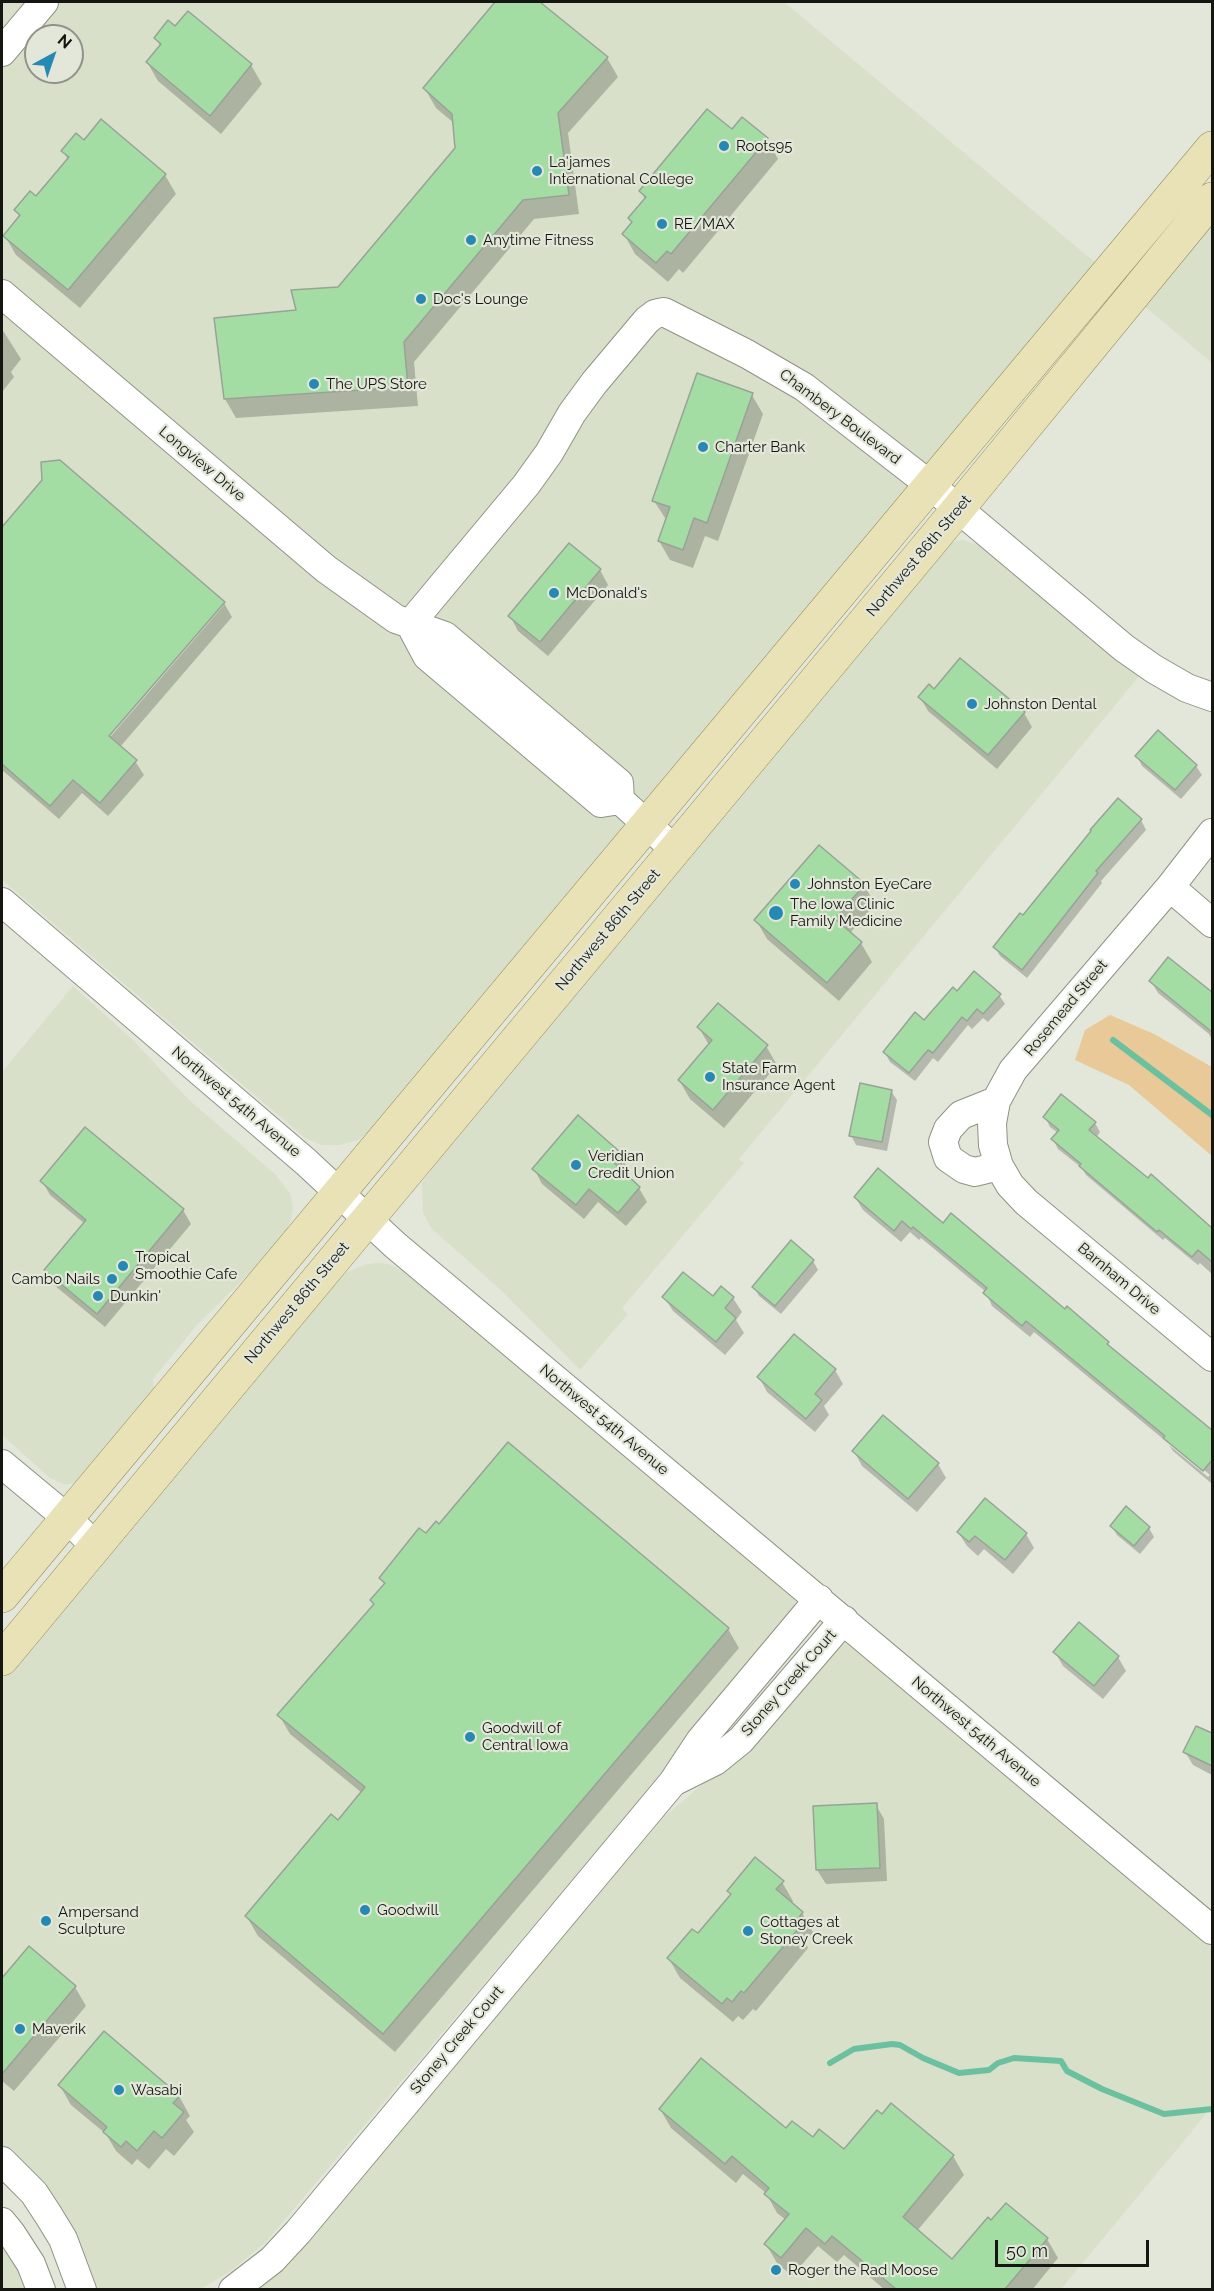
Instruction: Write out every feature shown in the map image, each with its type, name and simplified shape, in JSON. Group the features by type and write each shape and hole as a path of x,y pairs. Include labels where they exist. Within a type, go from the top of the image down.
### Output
{"main road":[{"path":"2,1596 1212,148"},
{"name":"Northwest 86th Street","path":"2,1659 94,1545 368,1220 958,509 1212,199"}],"street":[{"path":"2,52 44,2"},
{"name":"Longview Drive","path":"2,294 326,569 396,619 410,624"},
{"name":"Chambery Boulevard","path":"410,624 526,485 594,383 647,320 655,314 664,312 747,354 804,387 930,485 1124,648 1187,688 1212,698"},
{"path":"410,624 428,656 602,803 620,800 675,850"},
{"name":"Rosemead Street","path":"1026,1202 1011,1185 999,1166 993,1145 992,1123 996,1101 1013,1070 1170,887 1212,833"},
{"path":"1170,887 1212,923"},
{"name":"Northwest 54th Avenue","path":"2,902 339,1192 402,1251 1212,1930"},
{"path":"996,1101 961,1115 948,1129 943,1142 948,1158 963,1169 975,1172 999,1166"},
{"name":"Barnham Drive","path":"1026,1202 1212,1357"},
{"path":"2,1464 67,1518 94,1545"},
{"name":"Stoney Creek Court","path":"233,2289 272,2260 297,2232 673,1782 699,1741 819,1599"},
{"name":"Stoney Creek Court","path":"673,1782 716,1761 741,1740 844,1620"},
{"path":"2,2162 34,2193 54,2223 74,2263 82,2289"},
{"path":"2,2222 31,2264 41,2289"}],"shaded area":[{"path":"2,2 784,2 1097,264 372,1130 358,1140 340,1145 322,1145 305,1138 2,880"},
{"path":"1212,219 1212,363 1142,304"},
{"path":"962,540 979,545 1141,674 739,1159 744,1163 622,1308 628,1314 580,1370 501,1290 432,1229 423,1213 422,1183 438,1159 952,542"},
{"path":"73,986 133,1040 188,1099 274,1173 290,1193 293,1207 291,1220 285,1233 265,1258 196,1326 153,1379 154,1389 79,1482 65,1485 50,1478 2,1435 2,1072"},
{"path":"1110,1015 1154,1034 1212,1067 1212,1156 1129,1085 1075,1060 1085,1030"},
{"path":"367,1264 388,1264 408,1273 795,1596 796,1609 791,1620 266,2242 231,2271 201,2289 94,2289 18,2161 2,2147 2,1679 299,1323 347,1272"},
{"path":"837,1644 858,1646 1212,1944 1212,2107 1061,2289 256,2290 305,2243 665,1816 744,1749"},
{"path":"2,2241 9,2251 29,2289 2,2289"}],"building":[{"path":"495,2 540,2 608,57 558,113 569,195 523,200 404,342 408,387 224,399 214,318 296,310 291,290 338,287 455,148 452,114 423,88"},
{"path":"188,11 252,64 210,116 146,62 161,44 154,38 168,20 175,26"},
{"path":"707,109 732,129 742,117 768,138 671,254 667,251 656,263 622,234 632,222 628,218 646,197 639,191"},
{"path":"101,119 166,174 68,290 3,236 20,215 14,210 30,191 36,196 69,157 61,151 76,133 84,140"},
{"name":"Charter Bank","path":"697,373 753,393 707,523 694,518 683,550 658,541 670,507 652,501"},
{"path":"60,460 225,602 109,736 137,760 100,803 73,780 50,806 2,764 2,527 42,480 41,462"},
{"name":"McDonald's","path":"569,543 601,569 540,642 508,616"},
{"name":"Johnston Dental","path":"960,658 1025,712 988,755 918,697 929,684 934,689"},
{"path":"1158,730 1197,765 1175,790 1135,756"},
{"path":"1118,798 1142,819 1096,871 1098,873 1022,970 993,947 1020,913 1023,915"},
{"path":"819,845 865,884 835,919 862,942 827,983 754,920"},
{"path":"1168,957 1212,992 1212,1032 1149,981"},
{"path":"974,971 1001,994 983,1014 977,1009 967,1021 962,1017 933,1053 928,1050 909,1073 883,1052 915,1012 924,1020 953,987 957,991"},
{"path":"718,1003 768,1045 713,1110 678,1080 712,1040 697,1027"},
{"path":"860,1083 892,1090 882,1142 849,1136"},
{"path":"1061,1094 1096,1122 1089,1130 1148,1178 1151,1174 1212,1228 1212,1262 1198,1250 1192,1257 1159,1230 1157,1232 1079,1166 1081,1164 1051,1139 1059,1130 1043,1117"},
{"name":"Veridian Credit Union","path":"578,1115 620,1152 612,1161 640,1187 618,1213 589,1189 576,1205 532,1169"},
{"path":"85,1127 184,1209 97,1314 44,1270 86,1220 40,1181"},
{"path":"878,1168 943,1223 951,1213 1065,1309 1067,1306 1109,1342 1107,1344 1212,1430 1212,1460 1203,1471 1163,1438 1165,1436 1026,1321 1022,1326 983,1293 987,1288 913,1227 911,1229 902,1221 894,1231 854,1197"},
{"path":"791,1240 814,1260 775,1306 752,1287"},
{"path":"683,1272 713,1296 721,1286 734,1297 725,1308 736,1318 716,1342 662,1297"},
{"path":"794,1334 836,1369 815,1394 822,1400 806,1419 757,1377"},
{"path":"883,1415 939,1463 908,1499 852,1451"},
{"name":"Goodwill of Central Iowa","path":"508,1442 729,1628 383,2034 245,1916 331,1814 338,1820 365,1787 277,1715 374,1604 370,1600 385,1583 379,1578 419,1528 426,1533 436,1521 439,1524"},
{"path":"985,1498 1027,1533 1005,1560 975,1536 969,1542 957,1532"},
{"path":"1126,1506 1150,1527 1134,1546 1110,1526"},
{"path":"1079,1622 1119,1656 1094,1686 1053,1652"},
{"path":"1196,1726 1212,1733 1212,1766 1183,1752"},
{"path":"877,1803 880,1868 816,1870 813,1806"},
{"name":"Cottages at Stoney Creek","path":"755,1857 784,1881 776,1889 803,1912 794,1924 799,1928 744,1993 741,1991 732,2002 727,1998 722,2004 667,1958 692,1929 698,1933 731,1894 727,1891"},
{"name":"Maverik","path":"29,1946 76,1986 2,2074 2,1978"},
{"name":"Wasabi","path":"104,2031 180,2096 173,2103 184,2112 162,2138 154,2131 137,2151 126,2141 121,2147 103,2132 107,2127 58,2085"},
{"path":"701,2058 786,2128 792,2121 813,2137 819,2129 844,2149 877,2110 882,2114 891,2103 954,2155 903,2217 952,2259 988,2217 991,2220 1006,2203 1048,2238 1005,2289 896,2289 832,2236 825,2244 806,2228 781,2258 764,2244 789,2214 764,2194 769,2188 732,2156 725,2164 659,2109"}],"waterway":[{"path":"1113,1040 1212,1115"},
{"path":"830,2063 854,2049 892,2044 900,2045 923,2058 959,2073 989,2070 998,2063 1014,2058 1061,2061 1067,2071 1102,2089 1164,2114 1212,2109"}],"place":[{"name":"Roots95","path":"724,146"},
{"name":"La'james International College","path":"537,171"},
{"name":"RE/MAX","path":"662,224"},
{"name":"Anytime Fitness","path":"471,240"},
{"name":"Doc's Lounge","path":"421,299"},
{"name":"The UPS Store","path":"314,384"},
{"name":"Charter Bank","path":"703,447"},
{"name":"McDonald's","path":"554,593"},
{"name":"Johnston Dental","path":"972,704"},
{"name":"Johnston EyeCare","path":"795,884"},
{"name":"The Iowa Clinic Family Medicine","path":"776,913"},
{"name":"State Farm Insurance Agent","path":"710,1077"},
{"name":"Veridian Credit Union","path":"576,1165"},
{"name":"Tropical Smoothie Cafe","path":"123,1266"},
{"name":"Cambo Nails","path":"112,1279"},
{"name":"Dunkin'","path":"98,1296"},
{"name":"Goodwill of Central Iowa","path":"470,1737"},
{"name":"Goodwill","path":"365,1910"},
{"name":"Ampersand Sculpture","path":"46,1921"},
{"name":"Cottages at Stoney Creek","path":"748,1931"},
{"name":"Maverik","path":"20,2029"},
{"name":"Wasabi","path":"119,2090"},
{"name":"Roger the Rad Moose","path":"776,2270"}]}
